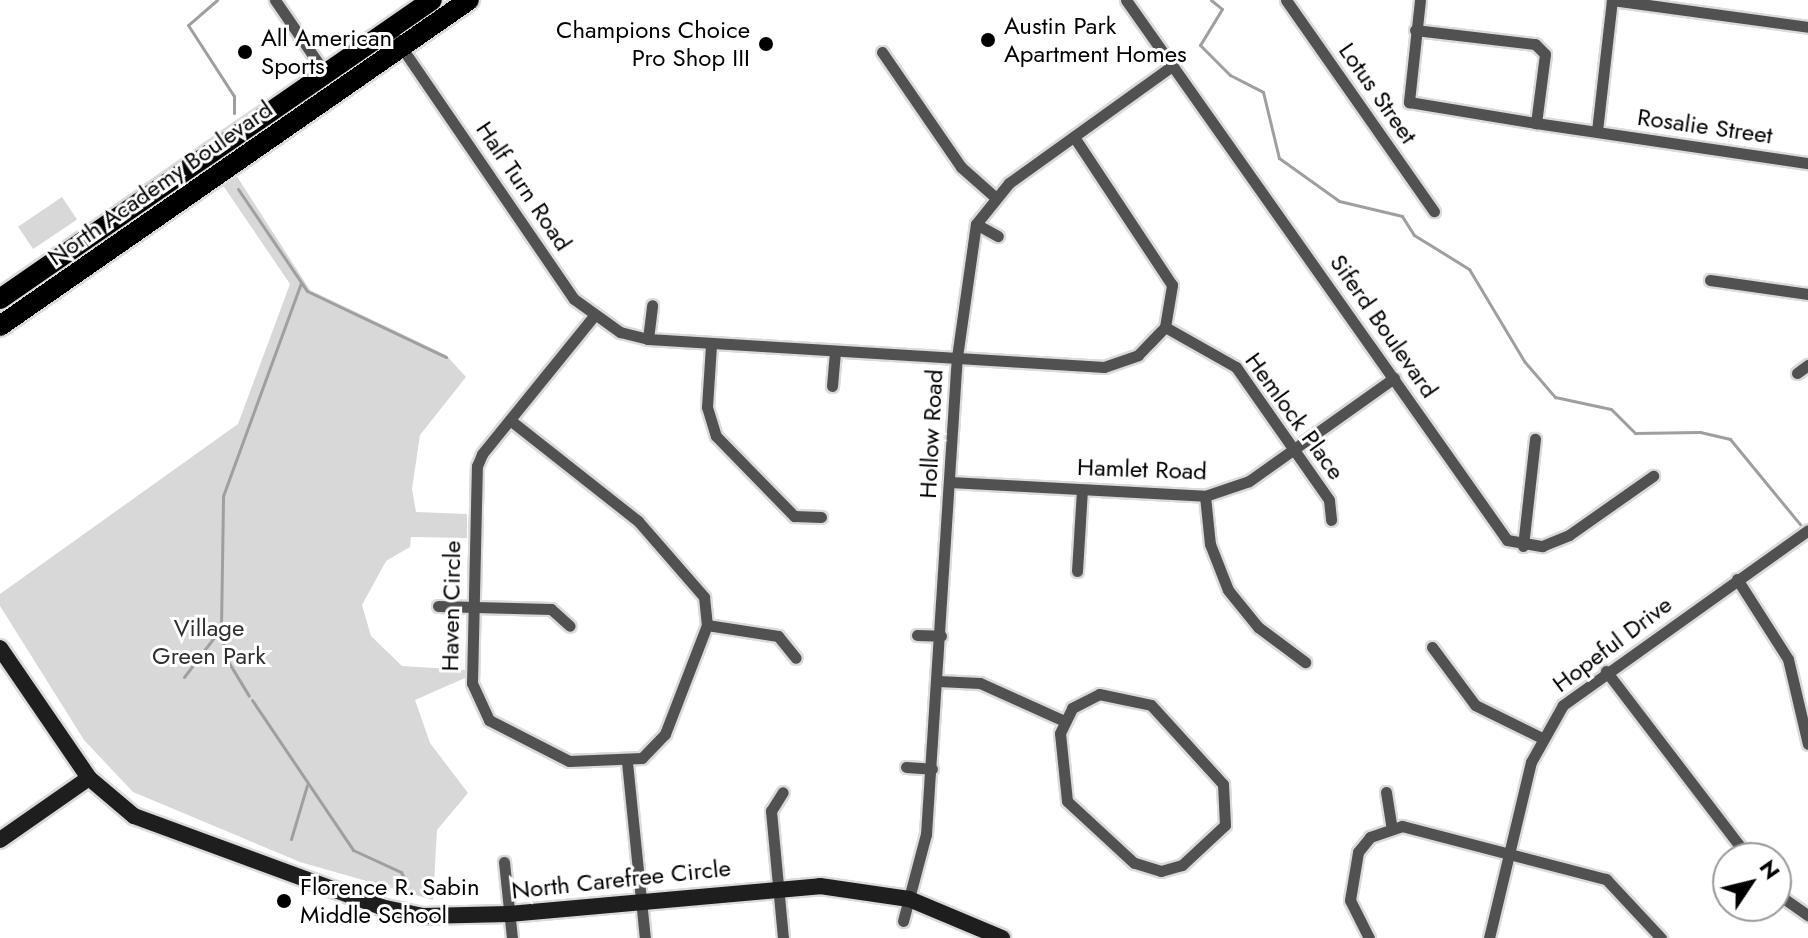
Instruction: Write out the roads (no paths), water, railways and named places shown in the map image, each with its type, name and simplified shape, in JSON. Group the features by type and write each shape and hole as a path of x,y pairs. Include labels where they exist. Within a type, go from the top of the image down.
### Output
{"highway":[{"name":"North Academy Boulevard","path":"0,299 432,0"},
{"name":"North Academy Boulevard","path":"0,326 469,0"}],"main road":[{"name":"North Carefree Circle","path":"0,648 89,778 158,828 365,903 423,916 509,914 777,888 843,887 909,899 1002,938"},
{"path":"0,840 89,778"}],"street":[{"path":"275,0 325,73"},
{"name":"Siferd Boulevard","path":"1126,0 1507,540 1523,546"},
{"name":"Lotus Street","path":"1286,0 1434,211"},
{"path":"1420,0 1415,30 1535,44 1545,54 1536,123"},
{"path":"1597,131 1612,0 1808,27"},
{"name":"Half Turn Road","path":"389,29 593,317"},
{"name":"Rosalie Street","path":"1415,30 1409,102 1808,163"},
{"path":"882,52 961,167 995,197"},
{"name":"Hollow Road","path":"903,921 932,769 957,357 976,224 995,197 1173,65"},
{"path":"593,317 648,339 711,345 1104,367 1138,355 1165,327 1173,303 1164,264 1074,137"},
{"path":"976,224 998,236"},
{"path":"1710,280 1808,294"},
{"path":"648,339 652,305"},
{"name":"Haven Circle","path":"593,317 477,466 472,683 489,720 569,761 627,762"},
{"name":"Hemlock Place","path":"1165,327 1236,367 1329,500 1331,520"},
{"path":"711,345 707,407 716,436 794,516 821,517"},
{"path":"832,386 835,351"},
{"path":"1797,373 1808,365"},
{"name":"Hamlet Road","path":"950,482 1205,496 1249,481 1394,378"},
{"path":"510,420 638,521 689,572 704,597 707,625 665,734 652,753 627,762 645,938"},
{"path":"1535,439 1523,546 1569,535 1653,476"},
{"path":"1077,571 1082,490"},
{"path":"1205,496 1210,544 1228,590 1258,627 1305,662"},
{"name":"Hopeful Drive","path":"1489,938 1542,738 1563,705 1606,671 1805,532"},
{"path":"1737,579 1788,659 1808,744"},
{"path":"438,606 551,609 570,626"},
{"path":"707,625 778,636 796,658"},
{"path":"917,635 941,636"},
{"path":"1432,647 1475,705 1542,738"},
{"path":"1606,671 1737,842"},
{"path":"938,681 980,683 1064,721"},
{"path":"1136,698 1140,683"},
{"path":"1136,698 1161,713 1216,773 1230,807 1217,836 1182,865 1147,870 1067,801 1064,721 1083,699 1136,698"},
{"path":"906,767 932,769"},
{"path":"783,792 771,811 783,938"},
{"path":"1386,792 1392,828"},
{"path":"1230,807 1244,807"},
{"path":"1369,938 1351,910 1352,872 1362,845 1392,828 1606,879 1661,938"},
{"path":"504,862 512,938"}],"waterway":[{"path":"217,0 188,25 234,96 234,113"},
{"path":"1211,0 1222,9 1200,45 1230,75 1263,92 1279,158 1339,201 1402,216 1414,235 1469,269 1524,361 1555,397 1611,409 1635,433 1700,432 1730,439 1803,528"},
{"path":"238,189 307,291 446,357"},
{"path":"184,677 221,628 223,496 301,283"},
{"path":"221,631 226,658 249,696"},
{"path":"252,700 353,850 401,872 405,880"},
{"path":"291,839 307,785"}],"place":[{"name":"Austin Park Apartment Homes","path":"988,40"},
{"name":"Champions Choice Pro Shop III","path":"766,44"},
{"name":"All American Sports","path":"245,52"},
{"name":"Florence R. Sabin Middle School","path":"284,901"}],"park label":[{"name":"Village Green Park","path":"209,642"}]}
